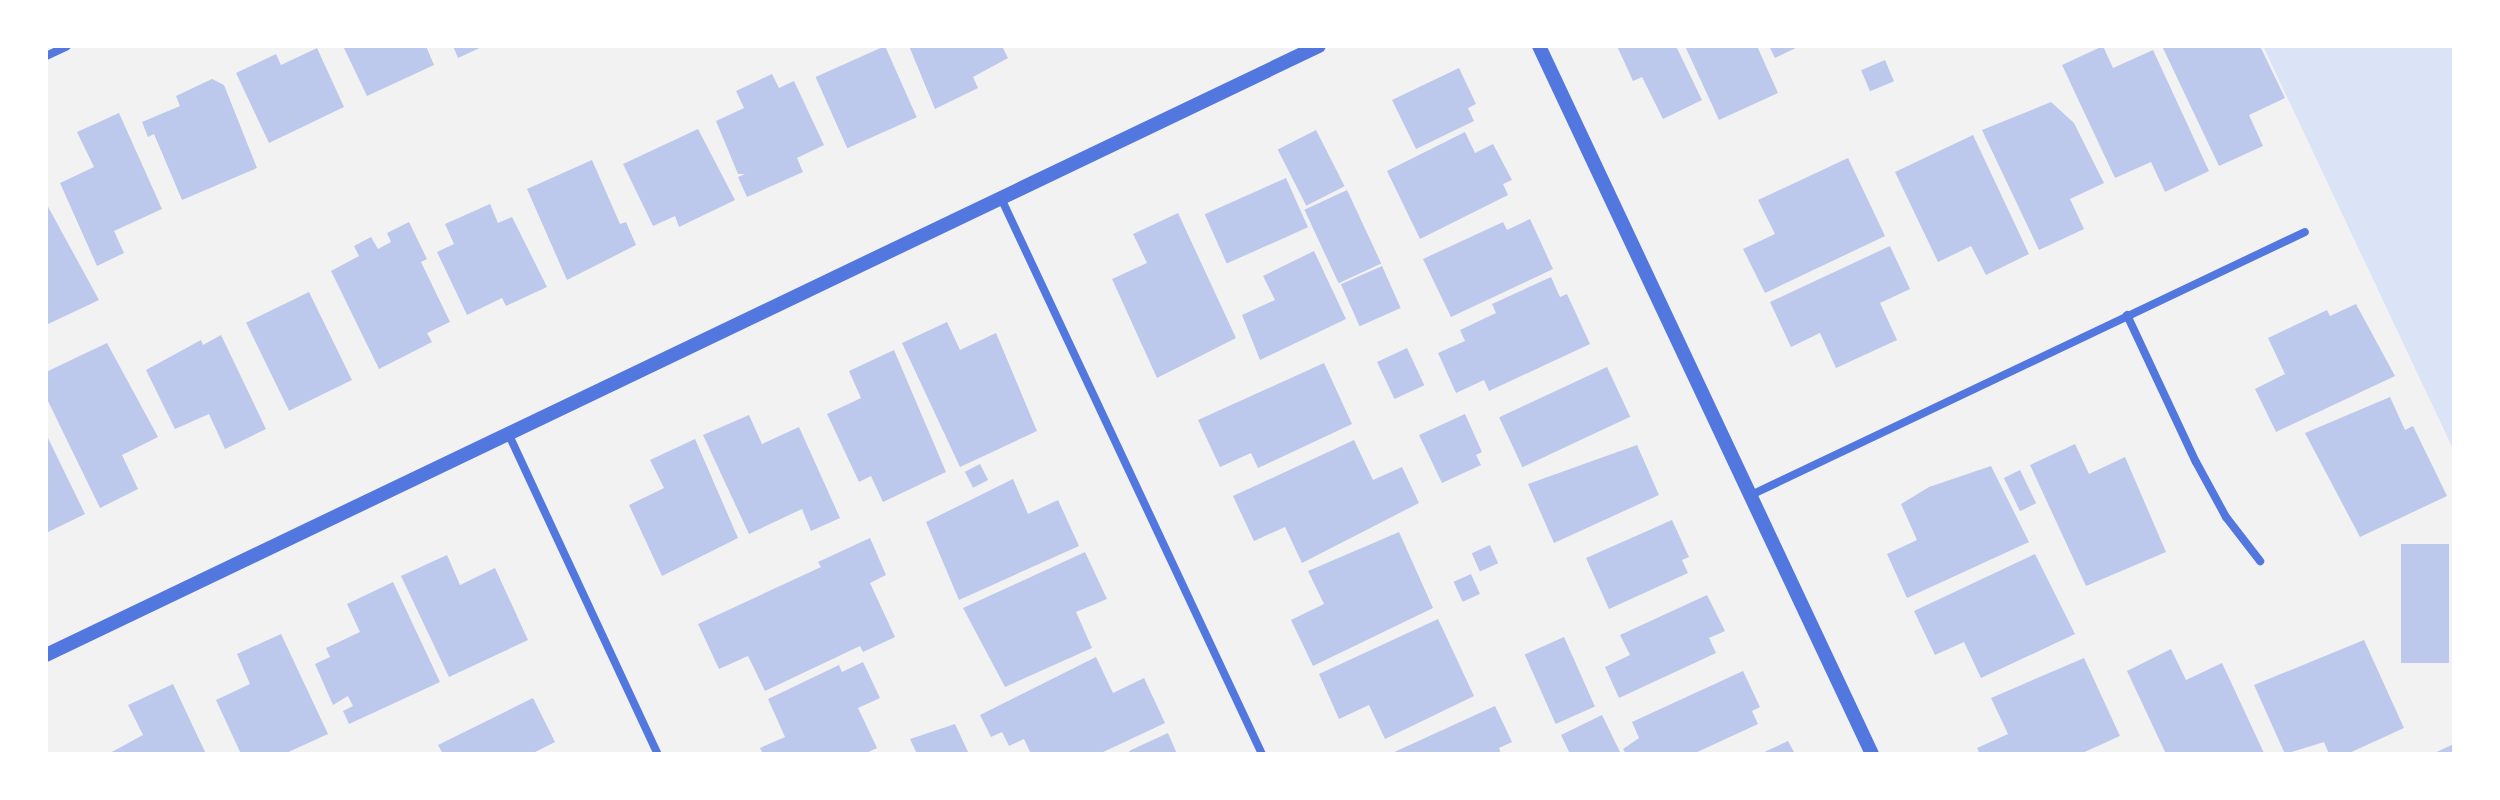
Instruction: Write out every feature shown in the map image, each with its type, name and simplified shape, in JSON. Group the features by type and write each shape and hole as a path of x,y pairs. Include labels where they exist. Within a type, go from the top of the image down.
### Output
{"street":[{"path":"46,56 67,46"},
{"path":"46,655 1000,195 1319,46"},
{"path":"1539,46 1872,754"},
{"path":"1000,195 1262,754"},
{"path":"1751,495 2305,232"},
{"path":"2127,315 2196,462 2226,517 2260,561"},
{"path":"507,432 658,754"}],"shaded area":[{"path":"2263,46 2454,46 2454,451"}],"building":[{"path":"343,46 426,46 434,65 367,96"},
{"path":"453,46 484,46 458,58"},
{"path":"885,46 917,117 847,148 816,77"},
{"path":"909,46 1002,46 1008,58 973,77 978,88 935,109"},
{"path":"1617,46 1676,46 1702,100 1663,119 1642,77 1633,81"},
{"path":"1685,46 1757,46 1778,93 1719,120"},
{"path":"1769,46 1800,46 1775,58"},
{"path":"2103,46 2113,68 2153,50 2209,171 2165,192 2151,162 2115,178 2062,65"},
{"path":"2162,46 2260,46 2285,98 2249,115 2263,146 2219,166"},
{"path":"317,48 344,107 269,143 236,73 276,54 281,65"},
{"path":"1885,60 1894,81 1870,91 1861,70"},
{"path":"1459,68 1476,104 1468,108 1474,121 1416,149 1392,100"},
{"path":"772,74 779,88 794,81 824,145 797,158 803,172 747,197 738,177 745,174 738,174 716,121 744,108 736,91"},
{"path":"212,79 224,85 257,168 182,200 154,134 148,137 142,122 180,106 176,96"},
{"path":"2051,102 2074,123 2104,183 2070,199 2084,229 2039,250 1982,130"},
{"path":"119,113 162,209 114,231 124,253 97,266 60,183 94,167 77,132"},
{"path":"698,129 735,200 679,227 675,216 653,226 623,164"},
{"path":"1316,130 1345,186 1306,206 1278,150"},
{"path":"1465,132 1475,153 1493,144 1512,180 1503,184 1508,195 1420,239 1387,171"},
{"path":"1973,135 2029,254 1986,275 1971,246 1938,262 1895,172"},
{"path":"1848,158 1885,236 1765,293 1743,249 1775,234 1758,200"},
{"path":"592,160 620,224 626,222 636,245 567,280 527,189"},
{"path":"1286,178 1308,227 1227,264 1205,214"},
{"path":"1347,190 1381,263 1339,283 1304,210"},
{"path":"46,203 99,300 46,325"},
{"path":"490,204 498,223 512,217 547,287 506,306 502,298 467,315 437,252 454,244 445,224"},
{"path":"1178,213 1236,338 1157,378 1112,279 1147,263 1133,234"},
{"path":"1530,219 1553,269 1451,317 1423,259 1503,222 1507,230"},
{"path":"409,222 427,259 421,262 450,322 427,333 432,342 379,369 331,271 359,256 354,246 371,237 378,249 391,242 387,233"},
{"path":"1890,246 1910,289 1880,303 1897,340 1836,368 1820,333 1791,347 1770,302"},
{"path":"1314,251 1346,319 1260,360 1242,315 1275,300 1263,276"},
{"path":"1382,266 1401,308 1360,326 1341,284"},
{"path":"1551,277 1560,297 1567,294 1590,344 1489,391 1484,380 1456,393 1438,353 1465,341 1460,330 1496,313 1492,304"},
{"path":"309,292 352,380 289,411 246,323"},
{"path":"2356,304 2395,376 2276,432 2255,389 2285,374 2268,338 2327,310 2330,316"},
{"path":"947,322 960,350 996,333 1037,431 960,467 902,343"},
{"path":"221,335 266,429 225,449 209,414 175,429 146,370 201,340 203,345"},
{"path":"107,343 158,437 122,455 138,489 100,508 46,397 46,372"},
{"path":"1407,348 1424,385 1394,399 1377,362"},
{"path":"894,350 946,472 883,502 871,476 859,482 827,414 861,398 849,371"},
{"path":"1324,363 1352,424 1258,468 1251,453 1220,467 1198,420"},
{"path":"1607,367 1630,417 1522,467 1499,417"},
{"path":"2390,397 2405,430 2413,426 2447,496 2360,537 2305,433"},
{"path":"1465,414 1482,452 1476,455 1481,465 1442,483 1419,435"},
{"path":"749,415 762,444 799,427 840,518 811,531 802,509 749,534 703,435"},
{"path":"46,434 85,514 46,533"},
{"path":"695,439 738,538 662,576 629,505 664,488 650,460"},
{"path":"1354,440 1373,480 1402,467 1419,503 1302,563 1285,527 1254,541 1233,496"},
{"path":"2075,444 2089,474 2125,457 2166,552 2086,586 2030,465"},
{"path":"1637,445 1659,495 1554,543 1528,484"},
{"path":"980,464 988,480 973,488 965,472"},
{"path":"1991,466 2029,542 1907,598 1887,554 1917,540 1901,504 1929,487"},
{"path":"2020,470 2036,503 2020,511 2004,478"},
{"path":"1013,479 1028,514 1058,500 1079,546 959,600 926,522"},
{"path":"1672,520 1689,557 1682,560 1688,573 1609,609 1586,558"},
{"path":"1399,532 1433,608 1313,666 1291,620 1324,604 1308,571"},
{"path":"870,538 886,575 870,583 895,637 863,652 860,646 765,691 748,656 719,669 698,624 821,567 818,562"},
{"path":"2401,544 2449,544 2449,663 2401,663"},
{"path":"1490,545 1498,563 1480,571 1472,553"},
{"path":"1085,552 1107,599 1076,612 1092,648 1005,687 963,608"},
{"path":"2035,554 2075,634 1981,678 1964,642 1935,655 1914,611"},
{"path":"447,555 460,585 495,568 528,640 449,677 401,576"},
{"path":"1471,574 1480,594 1463,602 1454,582"},
{"path":"393,582 440,682 349,724 343,711 353,706 348,696 333,705 315,664 330,657 326,648 360,632 347,604"},
{"path":"1707,595 1725,631 1709,638 1716,653 1619,698 1605,667 1630,655 1620,635"},
{"path":"1438,619 1474,696 1385,739 1369,705 1339,719 1319,674"},
{"path":"281,634 328,734 284,754 241,754 216,700 250,684 237,654"},
{"path":"1564,637 1595,706 1556,724 1525,654"},
{"path":"2364,640 2404,728 2347,754 2329,754 2324,742 2285,754 2254,685"},
{"path":"2171,649 2186,680 2222,663 2264,753 2166,754 2127,671"},
{"path":"1096,657 1113,693 1144,678 1165,723 1099,754 1031,754 1024,739 1009,746 1002,732 991,737 980,715"},
{"path":"2084,658 2120,736 2080,754 1980,754 1977,748 2008,734 1991,698"},
{"path":"863,662 880,698 858,708 877,748 864,754 763,754 760,748 785,737 768,699 839,665 842,672"},
{"path":"1743,671 1760,707 1752,711 1758,724 1693,754 1626,754 1623,749 1639,738 1632,722"},
{"path":"173,684 206,754 108,754 143,735 128,705"},
{"path":"533,698 555,742 531,754 443,754 438,745"},
{"path":"1495,706 1512,742 1499,748 1501,754 1390,754"},
{"path":"1602,715 1621,754 1570,754 1561,735"},
{"path":"955,724 969,754 917,754 910,739"},
{"path":"1168,733 1177,754 1126,754 1131,750"},
{"path":"1788,741 1795,754 1760,754"},
{"path":"2454,744 2454,754 2432,754"}]}
